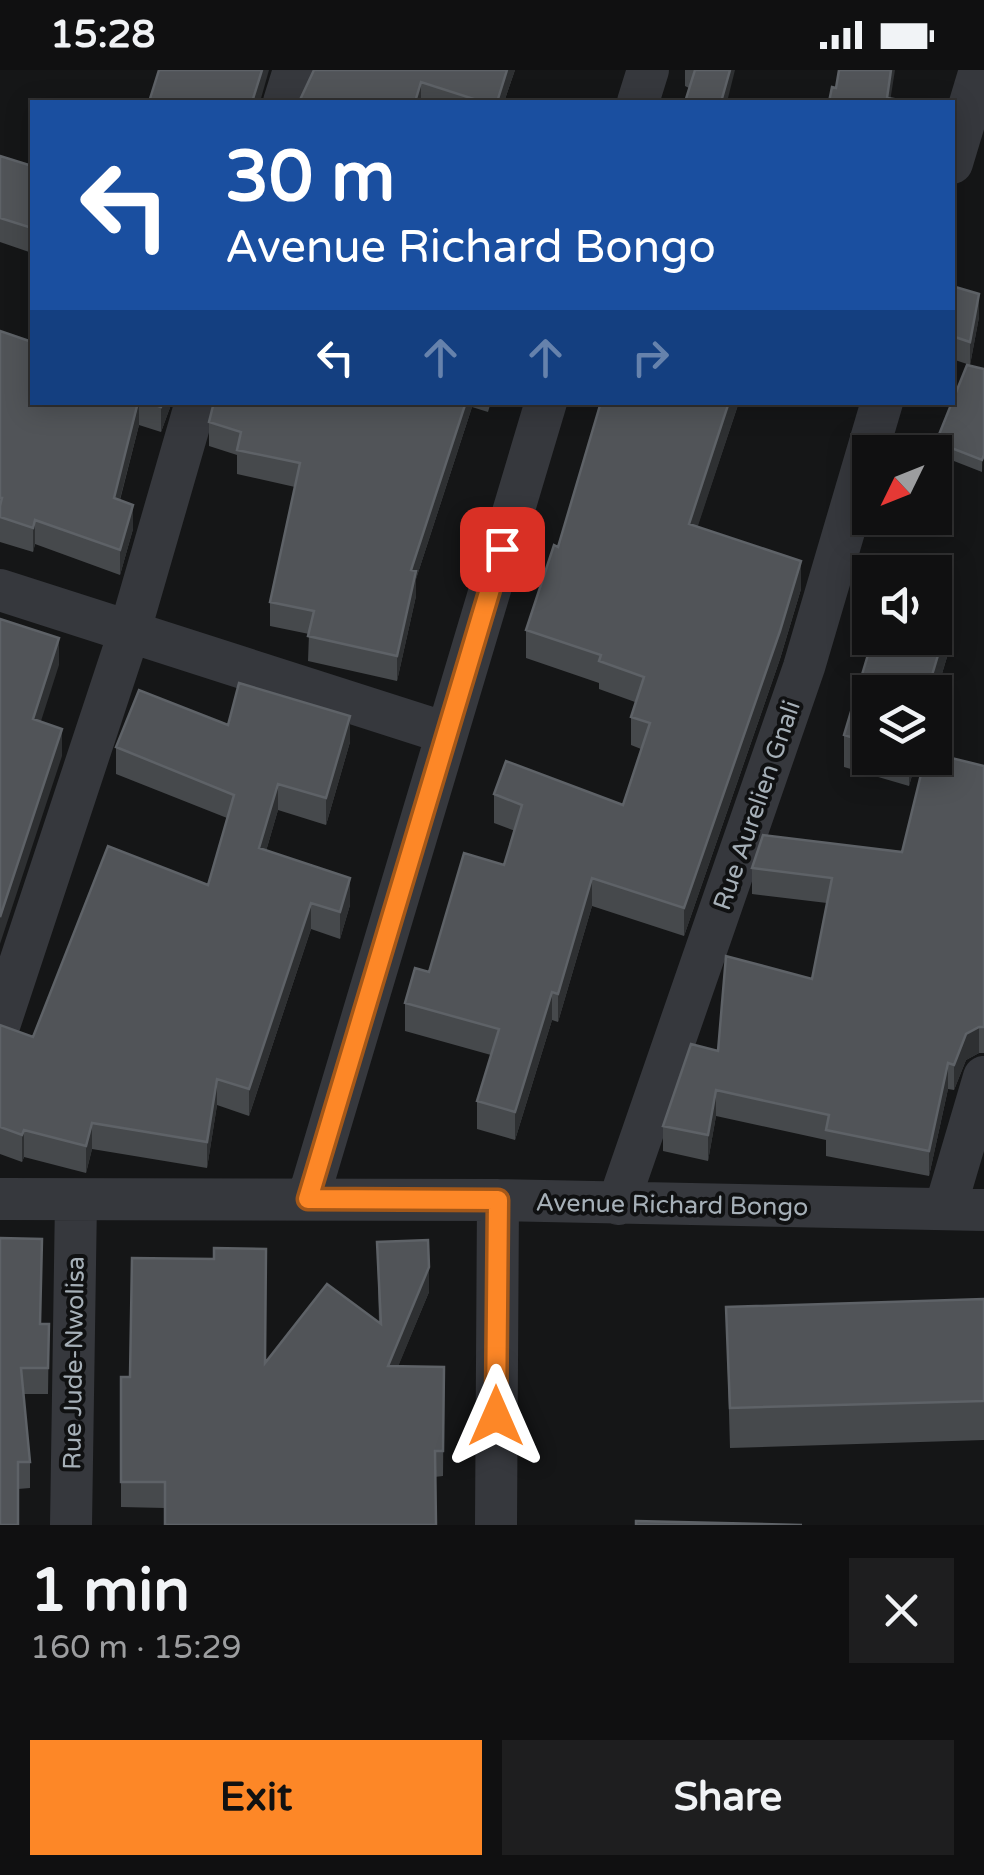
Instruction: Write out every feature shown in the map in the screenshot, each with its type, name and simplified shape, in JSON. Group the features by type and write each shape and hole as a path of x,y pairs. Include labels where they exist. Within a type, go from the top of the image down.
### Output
{"street":[{"path":"285,100 294,70"},
{"path":"639,100 648,70"},
{"path":"955,153 980,70"},
{"path":"0,1023 130,630 195,405"},
{"path":"308,1199 545,405"},
{"name":"Rue Aurelien Gnali","path":"618,1204 804,667 881,405"},
{"path":"0,590 446,732"},
{"path":"965,1210 984,1077"},
{"name":"Avenue Richard Bongo","path":"0,1200 498,1200 965,1210"},
{"name":"Rue Jude-Nwolisa","path":"71,1525 76,1200"},
{"path":"496,1525 498,1200"}],"building":[{"path":"159,70 262,70 253,100 150,100"},
{"path":"314,70 507,70 498,100 477,100 421,82 416,100 300,100"},
{"path":"695,70 730,70 722,100 686,100"},
{"path":"839,70 891,70 887,98 894,100 829,100 832,87 836,88"},
{"path":"0,156 30,165 30,227 0,218"},
{"path":"955,287 979,294 970,342 955,337"},
{"path":"0,331 30,341 30,405 137,405 114,498 133,505 120,550 35,520 33,528 0,517"},
{"path":"967,365 984,369 982,460 952,448 952,435 939,435 951,405 955,405"},
{"path":"213,405 465,405 411,570 416,571 397,656 308,636 314,611 270,602 300,463 237,450 241,432 209,422"},
{"path":"600,405 728,405 689,524 801,561 684,908 592,878 558,994 552,992 515,1112 477,1101 499,1029 405,1003 415,968 429,972 464,853 504,865 522,805 494,794 506,761 623,805 650,723 631,717 644,677 599,661 601,655 526,630 554,545 558,547"},
{"path":"0,619 59,638 33,719 62,729 0,917"},
{"path":"868,655 938,655 932,675 862,675"},
{"path":"239,683 350,716 326,798 278,784 259,848 350,878 340,912 311,903 249,1089 217,1079 207,1142 92,1123 86,1146 24,1130 22,1135 0,1127 0,1025 33,1037 108,846 208,885 234,795 116,747 139,690 228,725"},
{"path":"852,708 852,737 844,735"},
{"path":"952,758 984,766 984,1027 966,1034 954,1065 948,1063 929,1151 826,1130 829,1115 716,1090 708,1135 663,1126 691,1044 718,1051 726,956 812,979 832,878 752,868 763,835 902,852 921,775 952,775"},
{"path":"0,1238 42,1239 40,1324 49,1324 48,1368 21,1368 30,1462 18,1462 18,1525 0,1525"},
{"path":"428,1240 429,1267 388,1366 444,1367 443,1451 435,1451 436,1525 165,1525 165,1482 121,1482 121,1377 130,1377 132,1258 214,1259 214,1248 266,1249 265,1363 327,1284 381,1324 377,1242"},
{"path":"984,1299 984,1401 730,1408 726,1307"},
{"path":"636,1521 802,1525 636,1525"}],"route":[{"path":"496,1416 498,1200 308,1199 502,549"}]}
